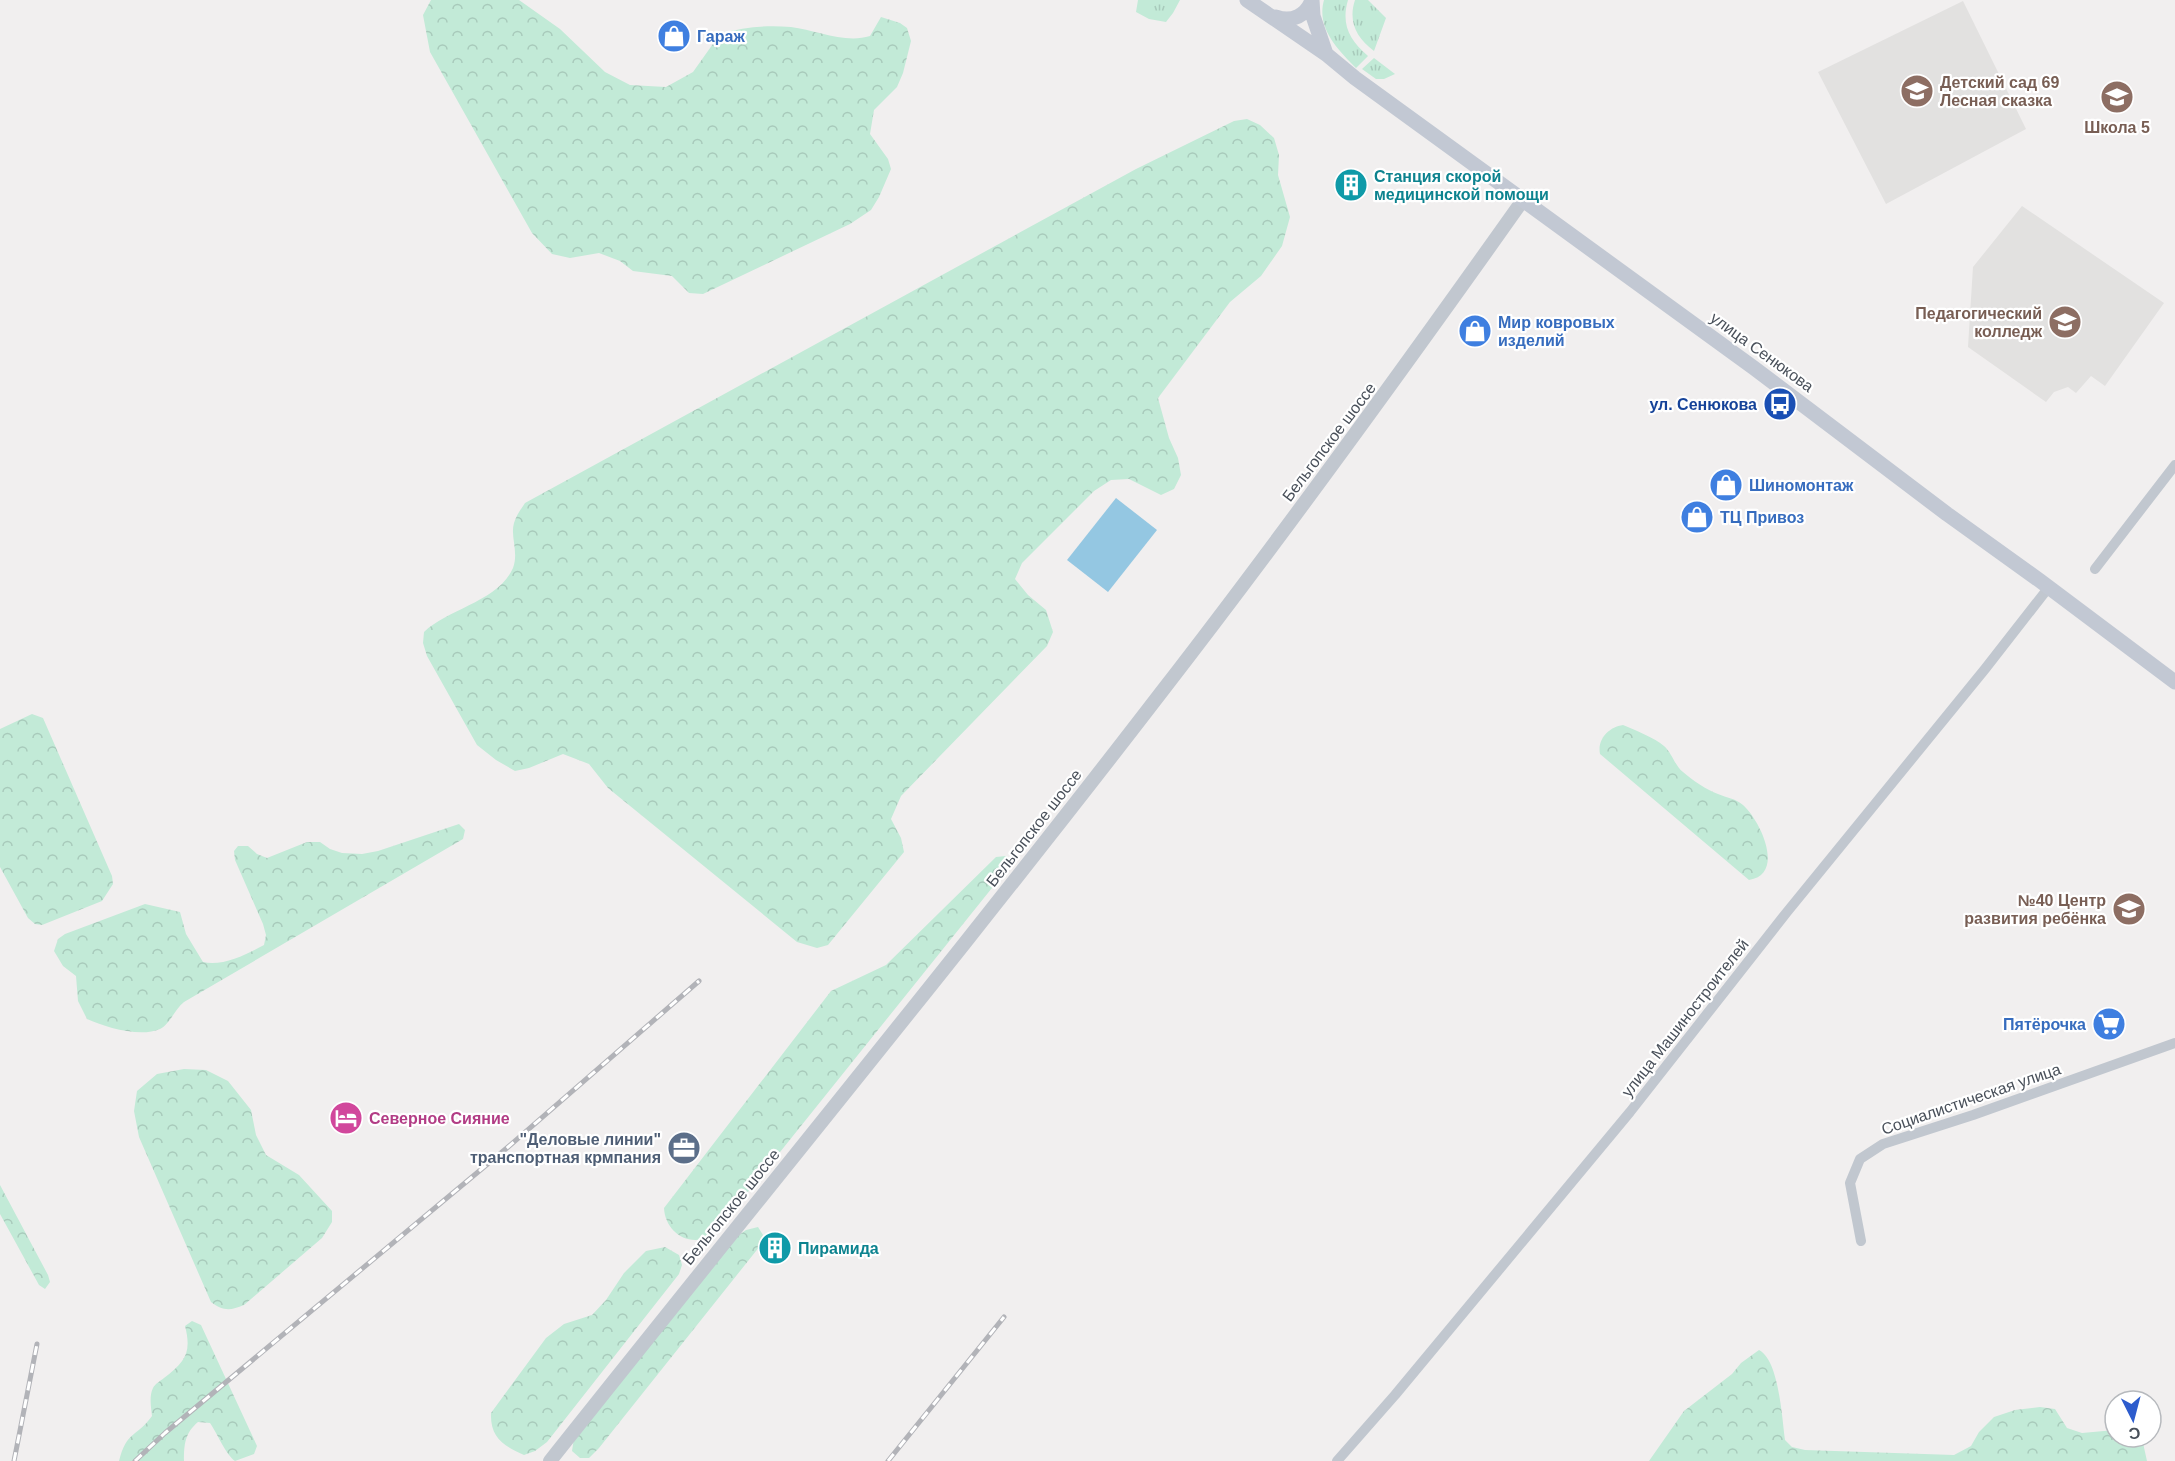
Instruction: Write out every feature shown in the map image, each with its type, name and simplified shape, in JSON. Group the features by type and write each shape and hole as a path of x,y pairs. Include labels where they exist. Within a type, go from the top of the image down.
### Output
{"main road":[{"name":"улица Сенюкова","path":"1246,0 1273,16 1326,54 1355,78 1748,363 1947,514 2175,682"},
{"name":"улица Сенюкова","path":"1261,0 1273,16"},
{"path":"1273,16 1290,20 1298,17 1306,12 1312,0"},
{"path":"1312,0 1313,16 1326,54"}],"street":[{"name":"Бельгопское шоссе","path":"550,1461 1164,689 1358,432 1523,200"},
{"path":"2095,569 2175,465"},
{"name":"улица Машиностроителей","path":"1337,1461 1403,1386 1622,1121 2049,587"},
{"name":"Социалистическая улица","path":"1861,1241 1850,1183 1860,1159 1883,1144 1973,1115 2175,1043"}],"shaded area":[{"name":"Детский сад 69 Лесная сказка","path":"1963,1 2026,129 1886,204 1818,72"},
{"path":"2022,206 2164,303 2105,386 2091,376 2076,393 2068,387 2054,392 2046,402 1968,347 1973,267"}],"green space":[{"path":"431,0 519,0 560,29 605,72 630,85 666,87 693,72 720,34 755,27 782,26 841,37 860,38 870,36 881,17 900,23 907,28 911,41 903,73 897,87 874,110 870,134 888,159 891,169 871,210 850,224 703,294 689,293 672,276 633,271 620,261 599,253 570,258 552,254 532,233 430,52 423,15"},
{"path":"1138,0 1180,0 1166,22 1149,19 1136,12"},
{"path":"1324,0 1348,0 1346,24 1348,31 1351,38 1368,56 1356,68 1330,38 1323,20"},
{"path":"1355,0 1368,0 1386,18 1374,51 1362,40 1355,28 1352,15"},
{"path":"1374,58 1395,74 1384,79 1376,79 1362,69"},
{"path":"1247,119 1260,125 1274,138 1279,155 1278,175 1290,217 1282,246 1261,276 1230,302 1158,398 1169,438 1178,458 1181,475 1174,489 1161,495 1129,479 1111,480 1094,491 1022,563 1015,579 1028,595 1046,610 1053,632 1047,646 901,796 891,819 901,838 904,852 828,945 817,948 797,942 608,788 589,764 563,754 529,768 515,771 477,745 427,656 423,643 424,632 446,617 485,597 506,579 515,562 514,523 525,503 1136,169 1234,121"},
{"path":"32,714 43,718 112,876 113,884 102,901 42,925 35,924 28,918 0,867 0,729"},
{"path":"1623,725 1660,743 1667,749 1680,769 1691,778 1714,792 1737,801 1750,812 1762,834 1768,858 1766,868 1760,876 1749,880 1600,754 1600,743 1605,735 1613,728"},
{"path":"459,824 465,830 463,839 184,1002 167,1024 160,1029 133,1032 87,1019 78,1001 76,976 63,966 54,951 58,939 65,934 145,904 180,912 186,934 203,962 218,963 234,959 264,945 266,935 235,860 234,851 238,846 248,846 257,854 267,858 307,842 320,842 342,853 362,854 378,851"},
{"path":"1006,856 1011,861 1008,868 719,1228 703,1239 695,1240 676,1233 668,1222 664,1208 831,991 886,965 996,857"},
{"path":"184,1069 206,1070 228,1081 251,1110 256,1135 266,1155 299,1175 332,1211 332,1222 322,1238 244,1305 235,1308 219,1307 211,1302 139,1137 134,1111 137,1091 157,1074"},
{"path":"0,1185 48,1275 50,1282 45,1289 39,1285 0,1214"},
{"path":"758,1227 763,1235 760,1246 599,1448 589,1458 580,1458 572,1451 574,1438 735,1238 746,1230"},
{"path":"665,1247 679,1255 682,1265 679,1274 547,1442 535,1451 524,1455 499,1440 493,1428 491,1413 546,1338 564,1324 592,1315 606,1300 624,1273 646,1251"},
{"path":"192,1321 201,1325 257,1446 254,1454 235,1461 210,1423 198,1422 190,1430 186,1439 184,1461 119,1461 125,1444 152,1416 151,1398 154,1387 182,1362 188,1343 185,1326"},
{"path":"1759,1350 1766,1356 1775,1377 1785,1440 1792,1447 1805,1450 1954,1455 1971,1446 1979,1432 1994,1417 2015,1410 2040,1407 2055,1409 2067,1428 2082,1433 2103,1431 2103,1449 2144,1449 2147,1461 1649,1461 1684,1411 1732,1374 1741,1363"}],"water":[{"path":"1116,498 1157,530 1108,592 1067,560"}],"railway":[{"path":"135,1461 165,1433 508,1147 699,981"},
{"path":"888,1461 1004,1317"},
{"path":"14,1461 37,1344"}],"place":[{"name":"Гараж","path":"674,36"},
{"name":"Детский сад 69 Лесная сказка","path":"1917,91"},
{"name":"Школа 5","path":"2117,97"},
{"name":"Станция скорой медицинской помощи","path":"1351,185"},
{"name":"Педагогический колледж","path":"2065,322"},
{"name":"Мир ковровых изделий","path":"1475,331"},
{"name":"ул. Сенюкова","path":"1780,404"},
{"name":"Шиномонтаж","path":"1726,485"},
{"name":"ТЦ Привоз","path":"1697,517"},
{"name":"№40 Центр развития ребёнка","path":"2129,909"},
{"name":"Пятёрочка","path":"2109,1024"},
{"name":"Северное Сияние","path":"346,1118"},
{"name":"\"Деловые линии\" транспортная крмпания","path":"684,1148"},
{"name":"Пирамида","path":"775,1248"}]}
